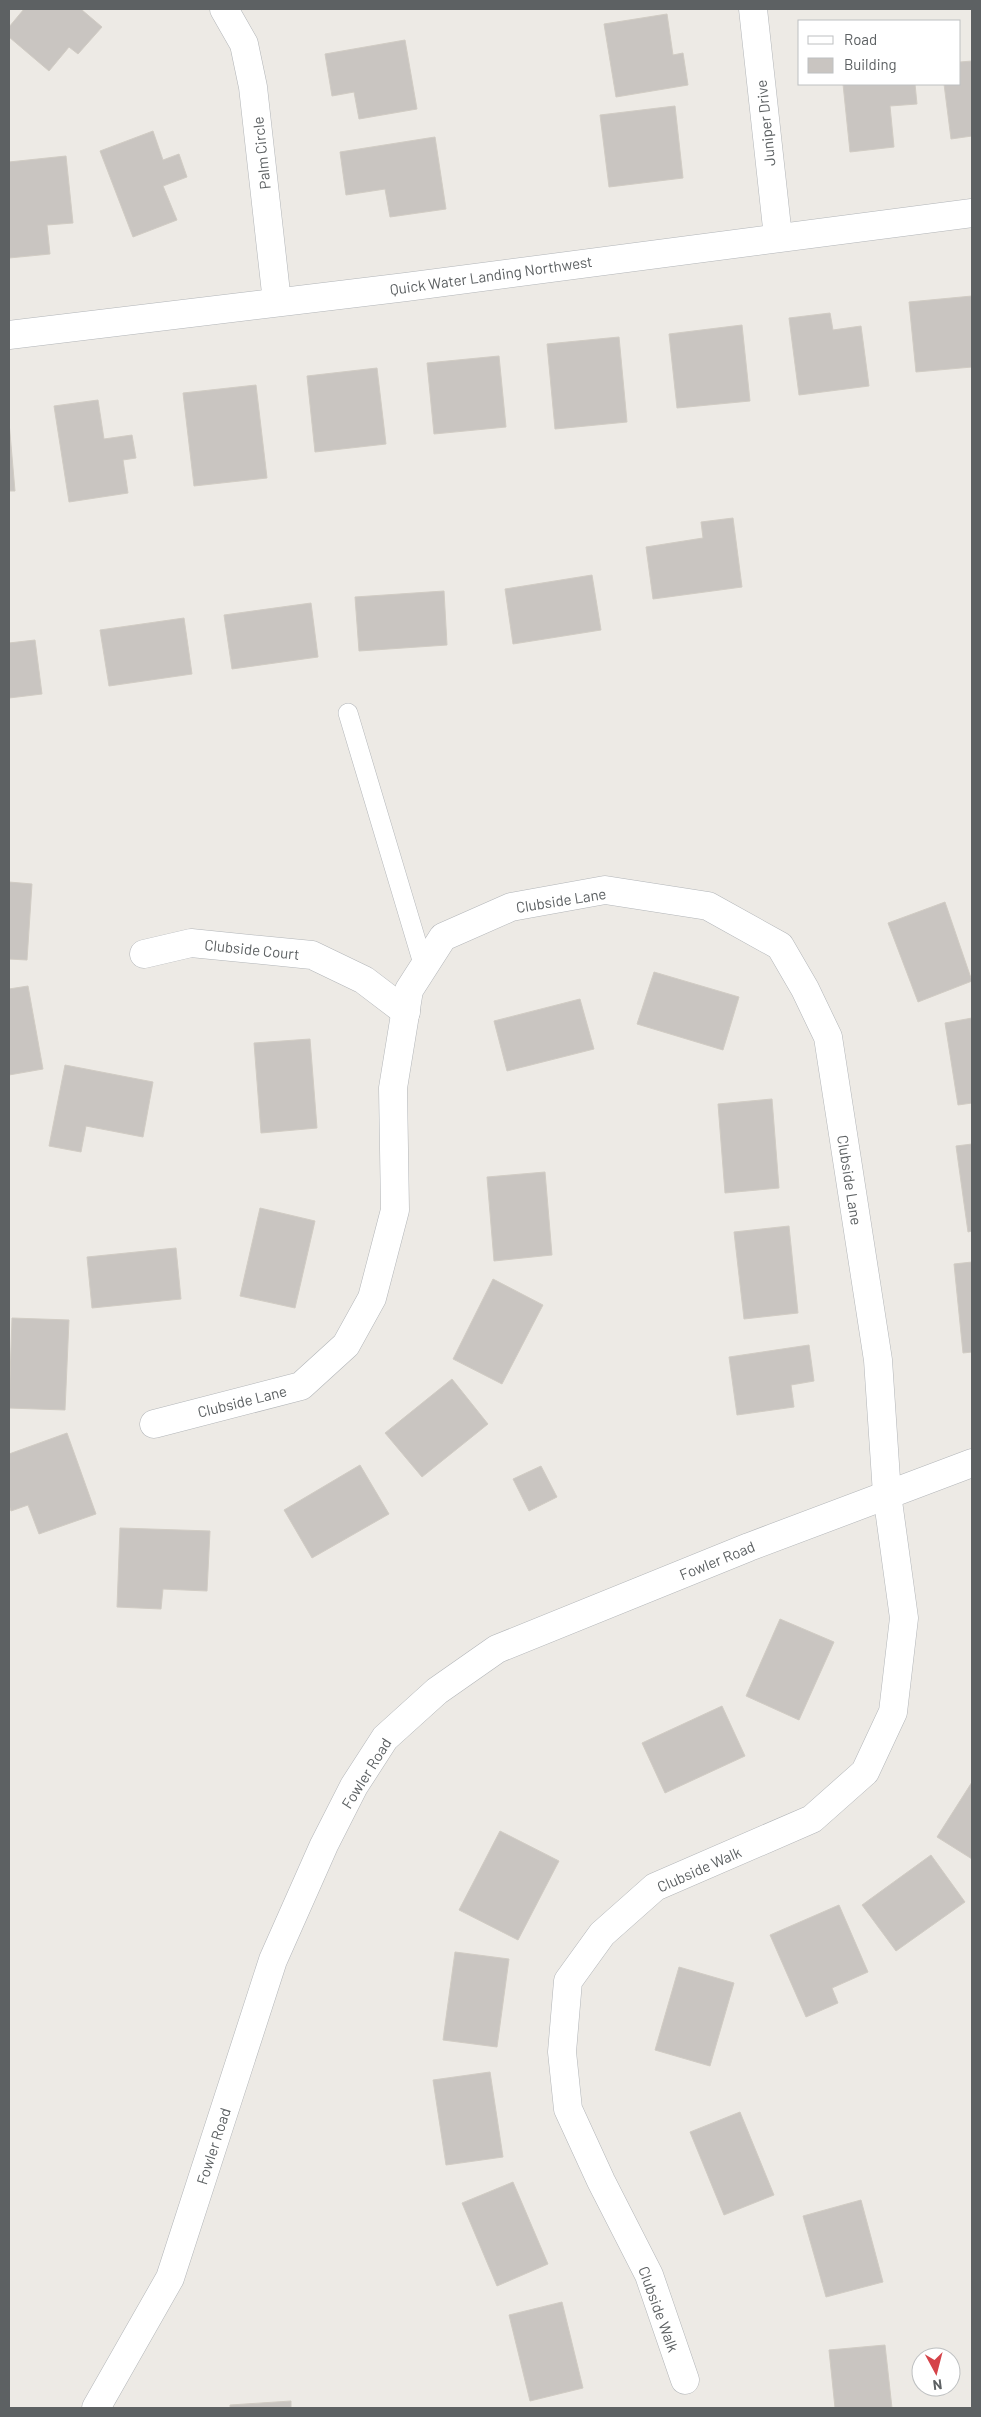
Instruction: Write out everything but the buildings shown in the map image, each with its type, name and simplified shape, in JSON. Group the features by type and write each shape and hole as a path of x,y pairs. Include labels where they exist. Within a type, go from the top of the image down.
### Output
{"street":[{"name":"Palm Circle","path":"224,9 244,44 253,87 277,302"},
{"name":"Juniper Drive","path":"753,9 778,237"},
{"name":"Quick Water Landing Northwest","path":"9,335 972,213"},
{"name":"Clubside Lane","path":"154,1424 301,1386 346,1345 372,1298 395,1210 393,1088 410,990 443,937 511,907 605,890 708,906 780,946 805,990 828,1037 878,1360 887,1494"},
{"name":"Clubside Court","path":"144,954 191,943 312,955 364,980 406,1012"},
{"name":"Fowler Road","path":"96,2408 170,2278 273,1960 324,1845 354,1786 385,1738 437,1691 497,1649 749,1547 972,1463"},
{"name":"Clubside Walk","path":"685,2380 649,2275 601,2181 568,2109 562,2052 568,1981 602,1934 655,1887 812,1819 865,1772 893,1712 904,1618 887,1494"}],"lane":[{"path":"348,713 424,967"}]}
